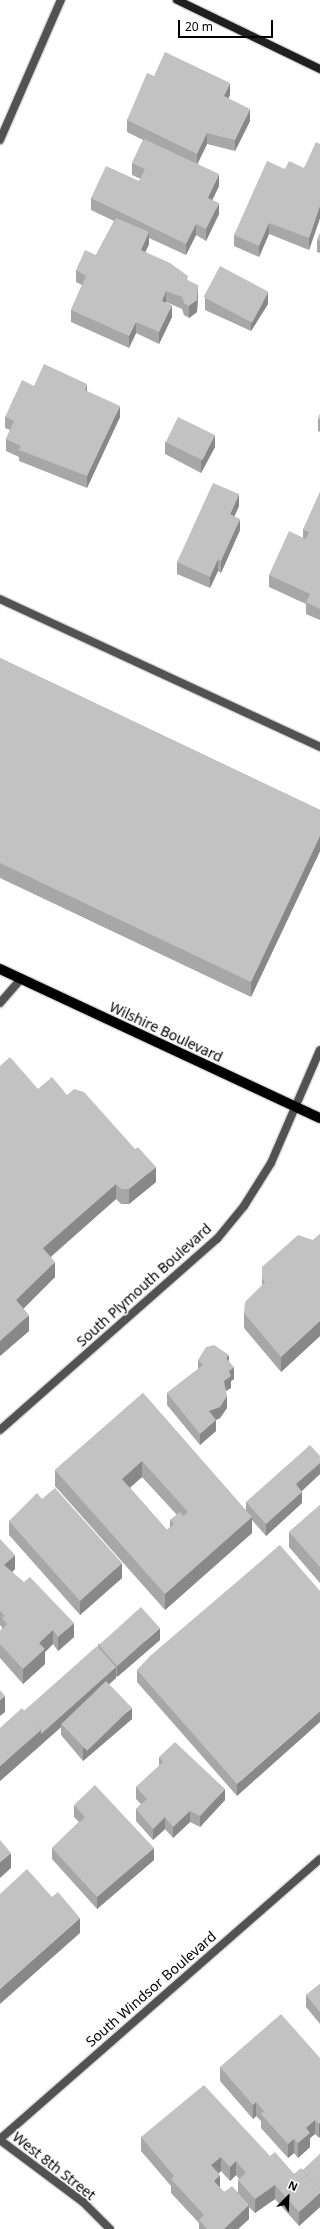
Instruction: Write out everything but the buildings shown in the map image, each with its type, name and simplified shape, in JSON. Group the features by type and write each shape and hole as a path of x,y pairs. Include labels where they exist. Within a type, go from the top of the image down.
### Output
{"main road":[{"path":"177,0 320,69"},
{"name":"Wilshire Boulevard","path":"0,969 320,1118"}],"street":[{"path":"0,140 61,0"},
{"path":"0,600 320,747"},
{"path":"0,1003 21,979"},
{"name":"South Plymouth Boulevard","path":"0,1430 217,1239 244,1206 271,1163 320,1050"},
{"name":"South Windsor Boulevard","path":"0,2140 320,1859"},
{"name":"West 8th Street","path":"0,2140 83,2202 110,2229"}]}
